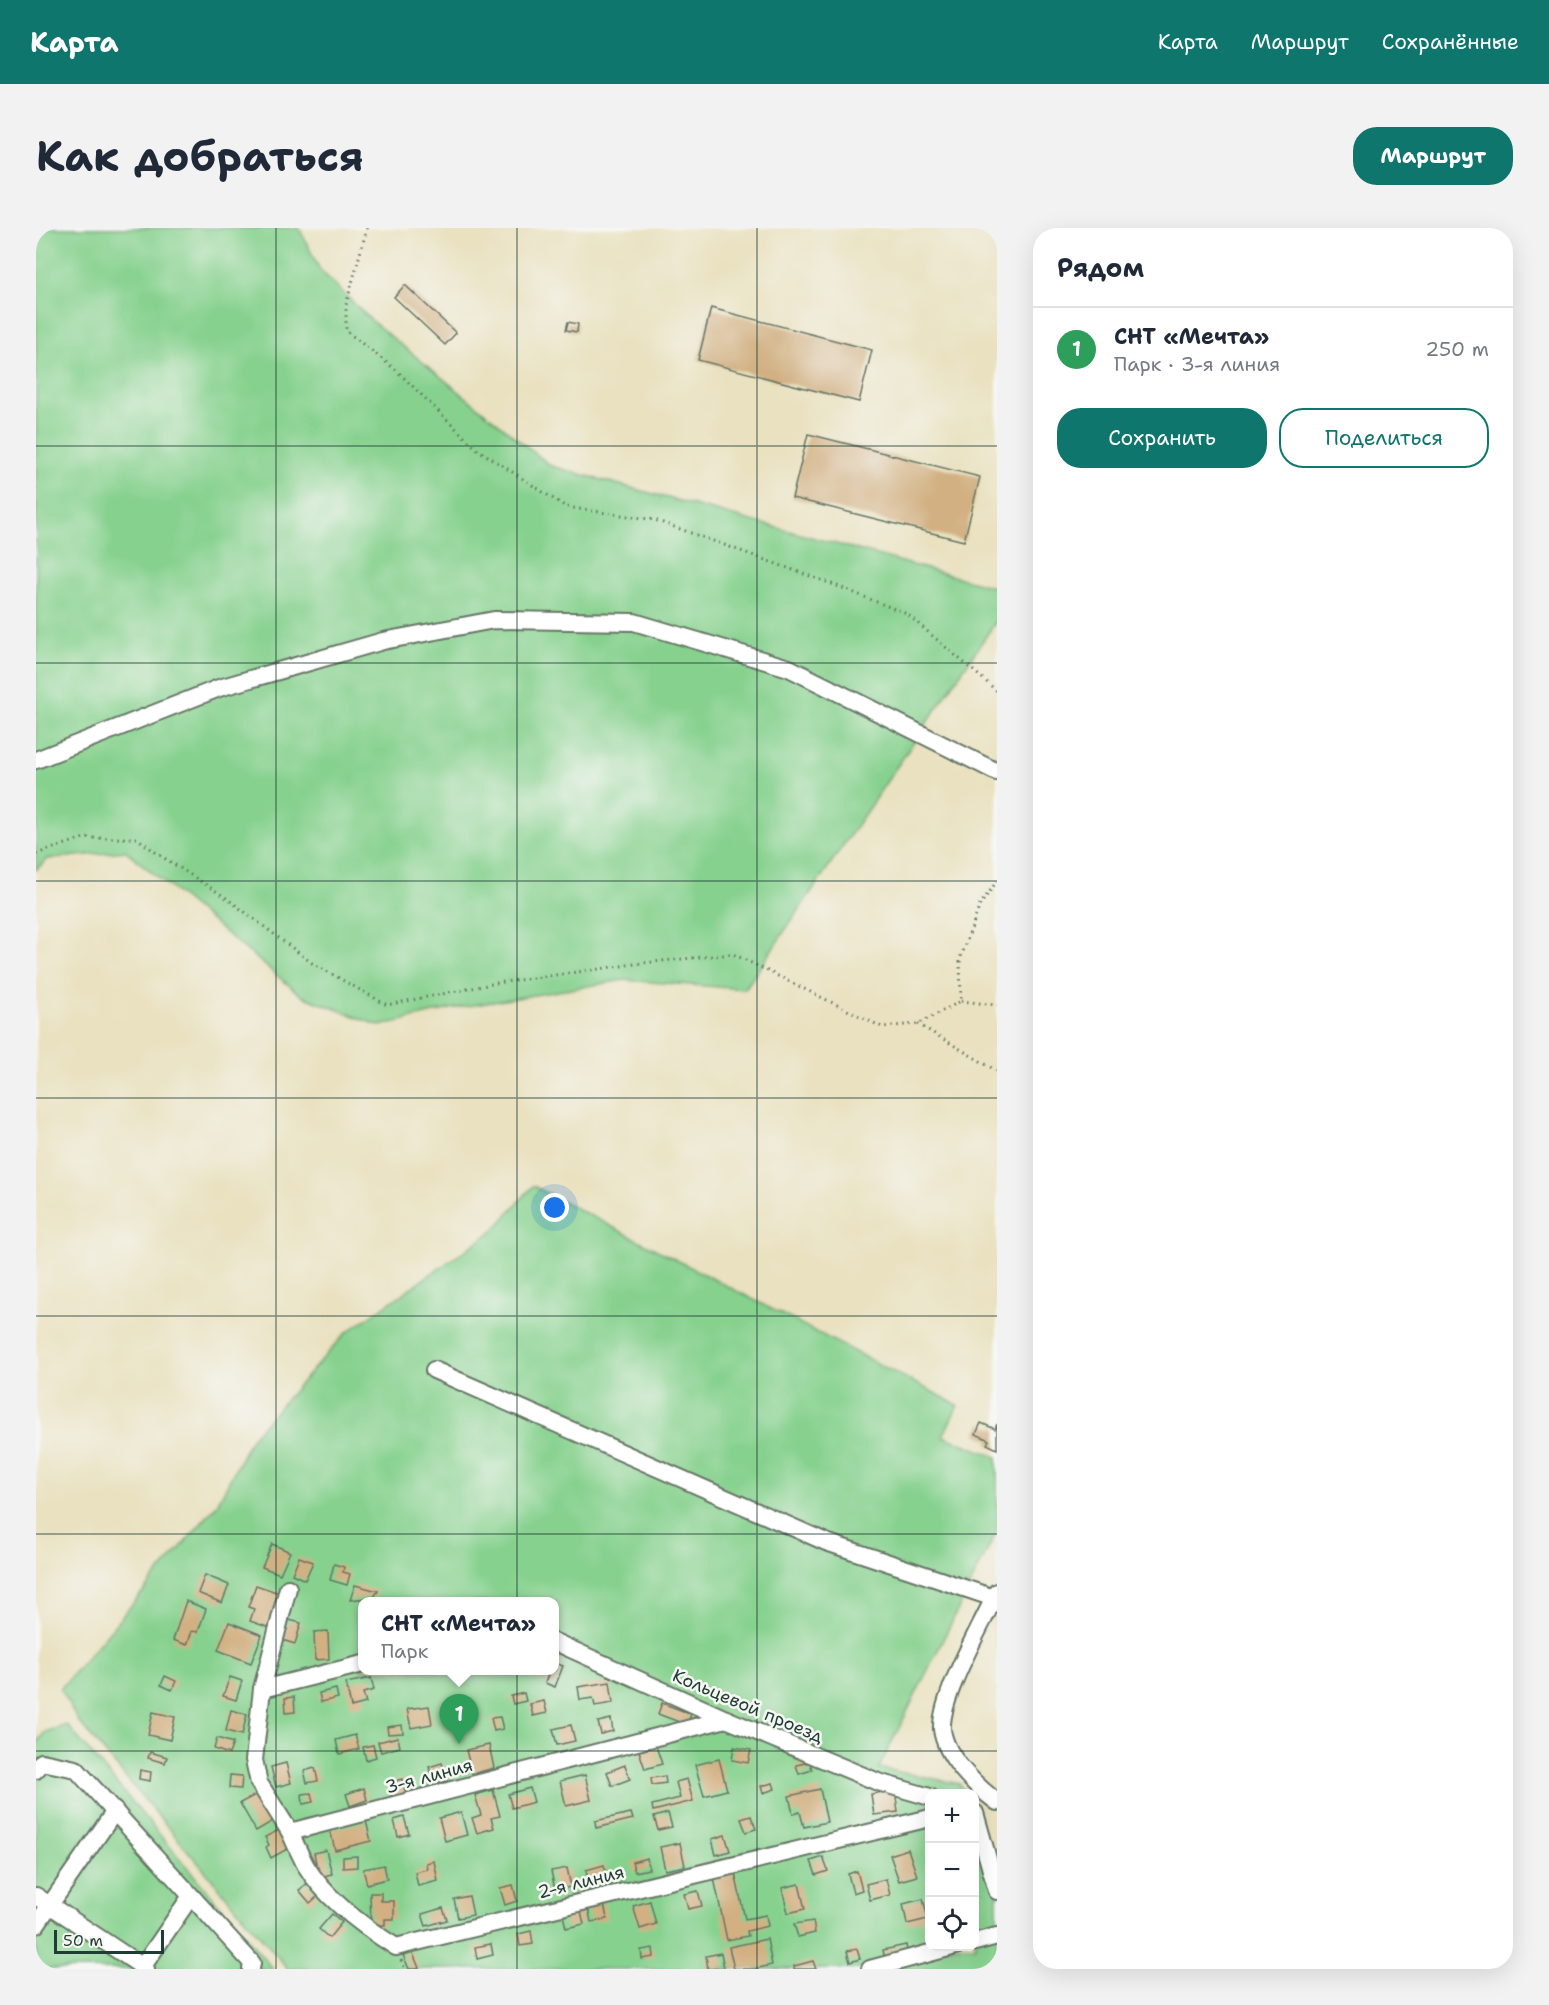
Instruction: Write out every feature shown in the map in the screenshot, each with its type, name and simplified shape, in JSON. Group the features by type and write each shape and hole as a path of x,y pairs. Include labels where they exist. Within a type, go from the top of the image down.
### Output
{"street":[{"path":"36,760 219,688 383,640 494,620 634,622 789,668 997,772"},
{"path":"434,1370 826,1542 995,1595 947,1697 942,1730 952,1757 982,1791 997,1802"},
{"path":"288,1588 262,1689 254,1760 259,1783 290,1832"},
{"name":"Кольцевой проезд","path":"559,1644 726,1719 878,1782 925,1796"},
{"path":"262,1689 358,1665"},
{"name":"3-я линия","path":"290,1832 726,1719"},
{"path":"36,1770 42,1762 76,1769 252,1963 250,1969"},
{"path":"36,1926 43,1900 114,1811"},
{"name":"2-я линия","path":"290,1832 306,1867 351,1917 396,1947 925,1819"},
{"path":"979,1828 997,1891"},
{"path":"43,1900 143,1968 191,1896"},
{"path":"979,1941 997,1936"},
{"path":"870,1969 940,1951"}],"path":[{"path":"367,228 346,305 346,331 396,370 477,449 566,507 655,520 832,584 907,614 997,690"},
{"path":"36,854 84,838 137,838 225,897 312,963 387,1005 497,983 642,963 733,954 882,1027 918,1024 961,1000 997,1005"},
{"path":"961,1000 960,959 980,905 997,881"},
{"path":"918,1024 997,1071"}],"green space":[{"path":"36,228 299,228 320,270 373,322 551,466 997,588 997,620 745,989 624,980 450,1009 380,1026 302,996 126,851 47,859 36,870"},
{"path":"533,1186 958,1405 943,1436 997,1457 997,1531 879,1768 960,1784 963,1789 925,1789 925,1951 979,1951 979,1827 997,1891 997,1969 288,1969 78,1721 60,1689 216,1506 252,1437 346,1333 493,1231"},
{"path":"67,1725 273,1969 36,1969 36,1744 45,1732"}],"building":[{"path":"405,285 456,333 445,345 394,297"},
{"path":"711,308 872,350 859,402 698,360"},
{"path":"568,322 578,324 577,332 566,330"},
{"path":"808,434 980,477 964,541 792,498"},
{"path":"981,1423 995,1429 997,1424 997,1449 987,1444 989,1440 976,1434"},
{"path":"272,1544 290,1552 280,1574 262,1567"},
{"path":"299,1557 313,1562 305,1580 292,1574"},
{"path":"334,1564 344,1567 343,1572 350,1574 347,1585 330,1580"},
{"path":"205,1575 229,1585 222,1603 198,1593"},
{"path":"256,1585 282,1594 270,1628 250,1621 254,1609 248,1607"},
{"path":"355,1585 378,1591 374,1597 358,1597 358,1599 350,1600"},
{"path":"186,1601 206,1609 198,1632 192,1631 187,1645 173,1640"},
{"path":"289,1620 301,1623 295,1644 282,1640"},
{"path":"229,1622 262,1635 251,1663 218,1650"},
{"path":"328,1631 329,1659 315,1660 314,1632"},
{"path":"559,1664 563,1666 555,1687 545,1683 548,1675 559,1675"},
{"path":"165,1676 176,1681 172,1690 161,1685"},
{"path":"230,1677 242,1681 236,1700 223,1696"},
{"path":"371,1678 374,1690 363,1693 366,1703 351,1707 346,1683"},
{"path":"610,1682 613,1703 595,1706 593,1698 580,1700 578,1687"},
{"path":"336,1689 338,1698 321,1702 319,1693"},
{"path":"524,1693 526,1701 513,1704 511,1696"},
{"path":"294,1697 295,1712 286,1713 285,1698"},
{"path":"544,1701 547,1713 533,1716 530,1704"},
{"path":"662,1703 691,1714 687,1725 658,1714"},
{"path":"429,1706 432,1724 411,1728 407,1709"},
{"path":"231,1710 247,1714 242,1735 226,1731"},
{"path":"460,1710 462,1718 446,1722 444,1714"},
{"path":"153,1712 175,1717 170,1740 148,1735"},
{"path":"500,1717 503,1729 494,1731 491,1718"},
{"path":"611,1719 613,1731 601,1734 598,1722"},
{"path":"402,1725 403,1733 388,1734 387,1727"},
{"path":"571,1725 575,1741 557,1745 553,1729"},
{"path":"355,1735 359,1749 339,1754 336,1740"},
{"path":"398,1737 400,1747 381,1752 378,1742"},
{"path":"217,1738 233,1743 229,1754 214,1749"},
{"path":"373,1745 376,1757 366,1760 363,1747"},
{"path":"489,1745 494,1768 472,1774 466,1750"},
{"path":"656,1746 662,1764 645,1769 639,1751"},
{"path":"734,1747 751,1750 748,1763 732,1760"},
{"path":"150,1752 167,1757 165,1763 148,1758"},
{"path":"719,1759 727,1790 704,1796 695,1765"},
{"path":"810,1762 812,1770 799,1774 796,1765"},
{"path":"286,1763 291,1783 276,1787 271,1767"},
{"path":"442,1763 448,1780 434,1784 429,1767"},
{"path":"625,1765 630,1779 612,1786 607,1772"},
{"path":"315,1768 318,1781 307,1783 304,1771"},
{"path":"140,1770 151,1772 150,1781 139,1779"},
{"path":"230,1775 242,1776 241,1789 229,1788"},
{"path":"585,1775 591,1800 566,1806 560,1781"},
{"path":"665,1776 666,1783 652,1785 651,1778"},
{"path":"402,1779 406,1795 392,1798 388,1783"},
{"path":"687,1779 693,1801 653,1811 652,1805 680,1798 676,1782"},
{"path":"773,1783 775,1789 763,1793 761,1786"},
{"path":"364,1788 367,1800 350,1806 346,1794"},
{"path":"530,1788 534,1802 512,1808 508,1794"},
{"path":"820,1789 827,1822 804,1827 800,1812 793,1814 789,1796"},
{"path":"493,1790 500,1816 491,1818 494,1828 477,1833 472,1818 481,1815 475,1795"},
{"path":"895,1790 898,1812 874,1815 871,1794"},
{"path":"311,1793 313,1802 303,1804 302,1794"},
{"path":"257,1794 273,1821 256,1831 240,1803"},
{"path":"461,1812 467,1835 445,1841 439,1818"},
{"path":"631,1813 633,1819 596,1828 595,1821"},
{"path":"668,1813 672,1827 658,1830 654,1817"},
{"path":"751,1816 756,1829 746,1832 741,1819"},
{"path":"404,1817 409,1834 398,1837 394,1820"},
{"path":"366,1821 371,1841 335,1850 330,1830"},
{"path":"279,1830 289,1848 271,1858 265,1837"},
{"path":"725,1835 730,1851 716,1855 712,1839"},
{"path":"680,1843 685,1866 665,1870 660,1847"},
{"path":"908,1849 917,1876 899,1881 890,1855"},
{"path":"326,1850 332,1874 319,1877 314,1853"},
{"path":"357,1856 357,1867 343,1868 343,1857"},
{"path":"823,1857 828,1871 816,1875 811,1861"},
{"path":"647,1858 649,1869 635,1872 632,1862"},
{"path":"434,1861 438,1881 418,1886 415,1872 427,1869 426,1863"},
{"path":"384,1865 387,1879 367,1884 363,1869"},
{"path":"604,1865 608,1881 590,1886 586,1870"},
{"path":"567,1868 571,1887 555,1890 551,1871"},
{"path":"857,1871 862,1890 853,1893 848,1874"},
{"path":"735,1873 745,1919 766,1915 768,1926 747,1931 748,1936 727,1940 714,1878"},
{"path":"886,1879 890,1895 870,1900 866,1884"},
{"path":"308,1883 318,1896 310,1903 299,1890"},
{"path":"799,1884 805,1909 788,1913 782,1888"},
{"path":"513,1885 517,1901 505,1905 500,1888"},
{"path":"698,1891 702,1906 688,1909 684,1894"},
{"path":"370,1893 381,1893 381,1901 394,1901 394,1919 385,1919 385,1925 371,1925"},
{"path":"469,1896 473,1915 458,1918 454,1899"},
{"path":"923,1899 925,1920 907,1924 903,1904"},
{"path":"650,1901 656,1924 640,1929 633,1906"},
{"path":"604,1903 607,1919 591,1922 588,1907"},
{"path":"443,1908 447,1920 426,1926 422,1914"},
{"path":"581,1911 584,1924 566,1928 563,1915"},
{"path":"332,1914 342,1922 329,1938 319,1929"},
{"path":"813,1921 815,1933 798,1937 794,1924"},
{"path":"531,1931 533,1944 520,1946 518,1934"},
{"path":"767,1939 772,1965 754,1969 734,1969 729,1947"},
{"path":"491,1944 493,1955 477,1959 475,1947"},
{"path":"906,1945 908,1955 885,1960 883,1950"},
{"path":"653,1948 654,1957 642,1959 641,1950"},
{"path":"857,1949 860,1959 850,1962 847,1951"},
{"path":"412,1951 419,1968 417,1969 409,1969 403,1955"},
{"path":"721,1953 724,1968 708,1969 706,1956"},
{"path":"813,1961 816,1969 794,1969 794,1966"}],"place":[{"name":"СНТ «Мечта»","path":"459,1744"}]}
